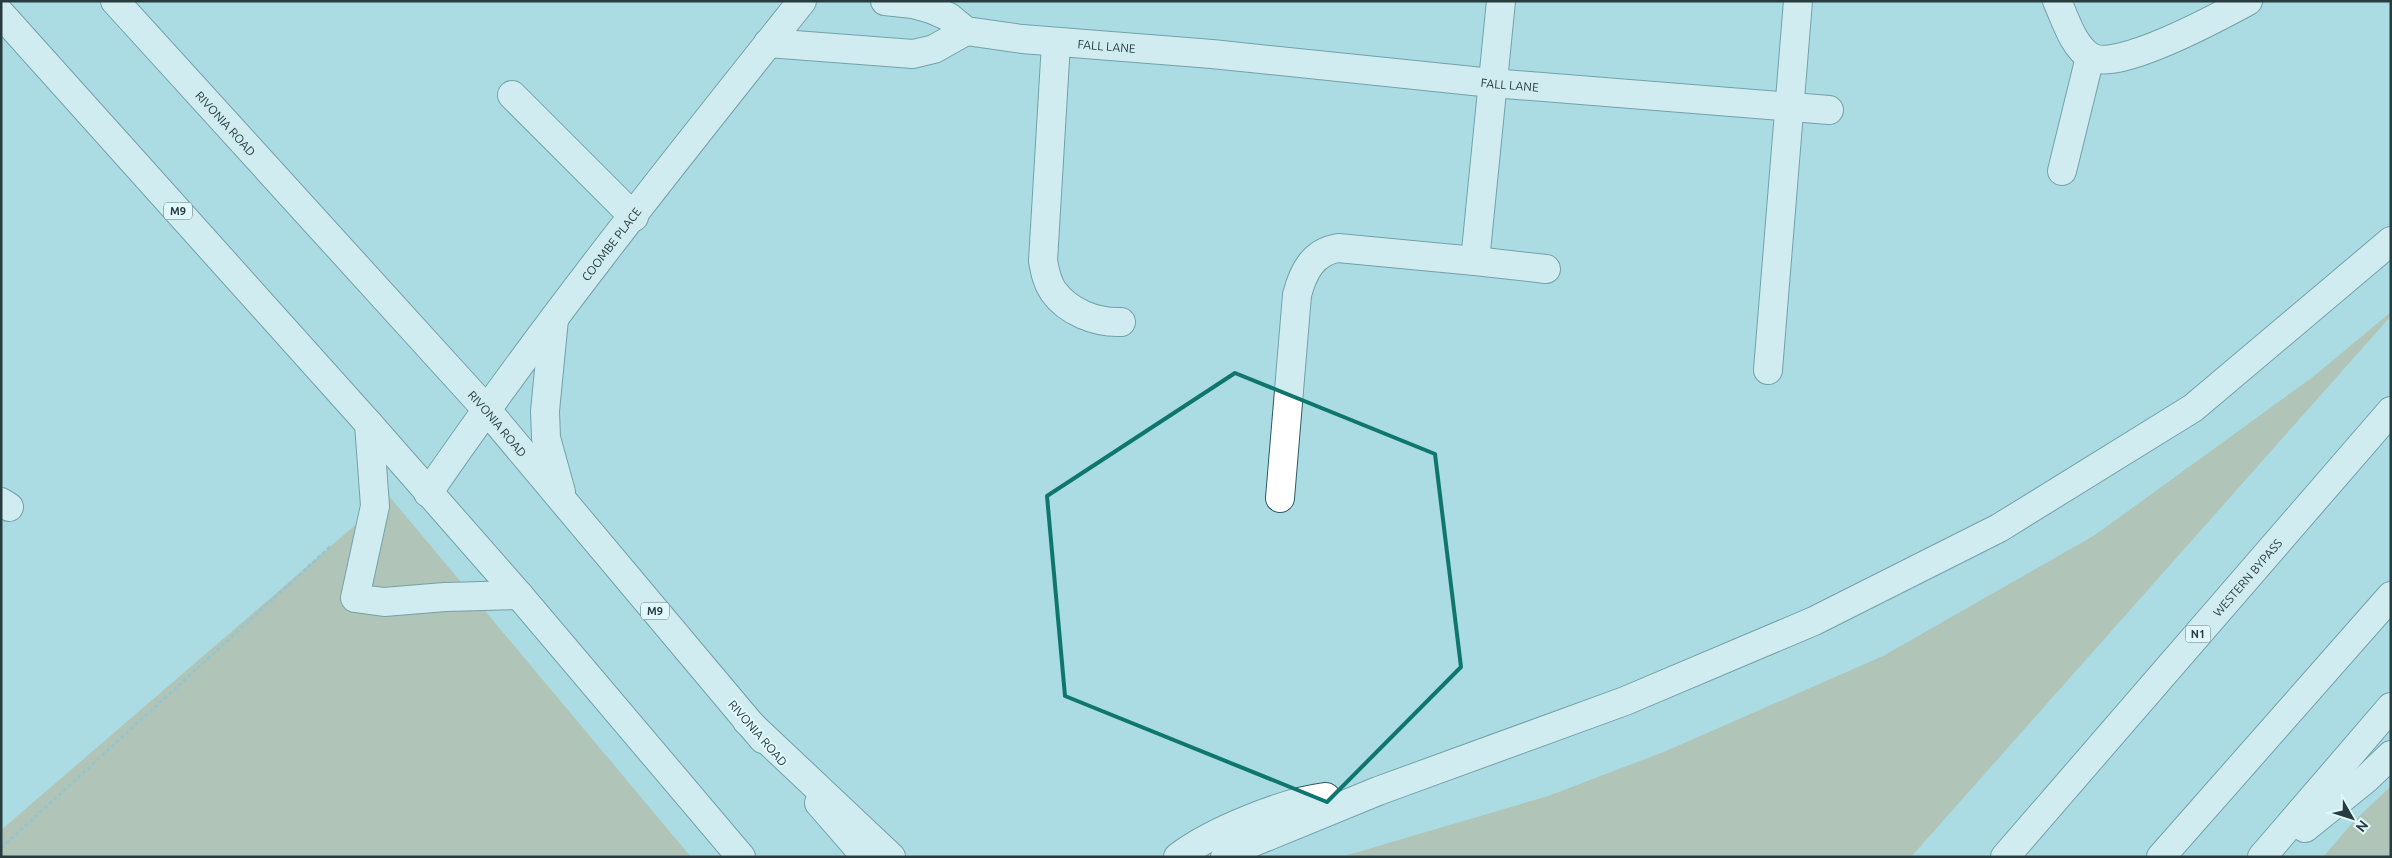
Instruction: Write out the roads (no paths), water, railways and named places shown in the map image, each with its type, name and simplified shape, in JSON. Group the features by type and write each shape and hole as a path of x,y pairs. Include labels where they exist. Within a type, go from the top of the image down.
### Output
{"main road":[{"name":"RIVONIA ROAD","path":"115,1 486,409 747,721 866,857"},
{"name":"COOMBE PLACE","path":"428,493 486,409 554,319 802,1"},
{"path":"768,44 913,54 934,49 966,31 949,17 931,9 912,4 885,1"},
{"path":"1475,261 1501,1"},
{"path":"1768,370 1798,1"},
{"path":"2057,1 2077,41 2090,57 2100,60 2113,60 2147,50 2248,1"},
{"name":"M9","path":"1,14 369,424 519,595 741,857"},
{"name":"FALL LANE","path":"966,31 1056,43 1212,54 1492,83 1790,105 1829,110"},
{"path":"1056,43 1044,261 1046,278 1053,292 1075,310 1105,323 1121,322"},
{"path":"2062,171 2090,57"},
{"path":"512,95 634,217"},
{"path":"1225,857 1240,848 1378,790 1625,700 1814,621 1999,528 2192,408 2391,241"},
{"path":"1280,498 1297,295 1301,281 1316,257 1326,250 1338,248 1546,268"},
{"path":"554,319 545,412 546,438 567,506"},
{"name":"WESTERN BYPASS","path":"2005,857 2391,411"},
{"path":"369,424 375,506 355,598 384,602 445,597 519,595"},
{"path":"2161,857 2391,596"},
{"path":"2262,857 2391,707"},
{"path":"747,721 891,857"},
{"path":"2305,828 2391,732"},
{"path":"2271,857 2367,778 2391,754"},
{"path":"1178,857 1223,830 1268,812 1320,797 1378,790"}]}
